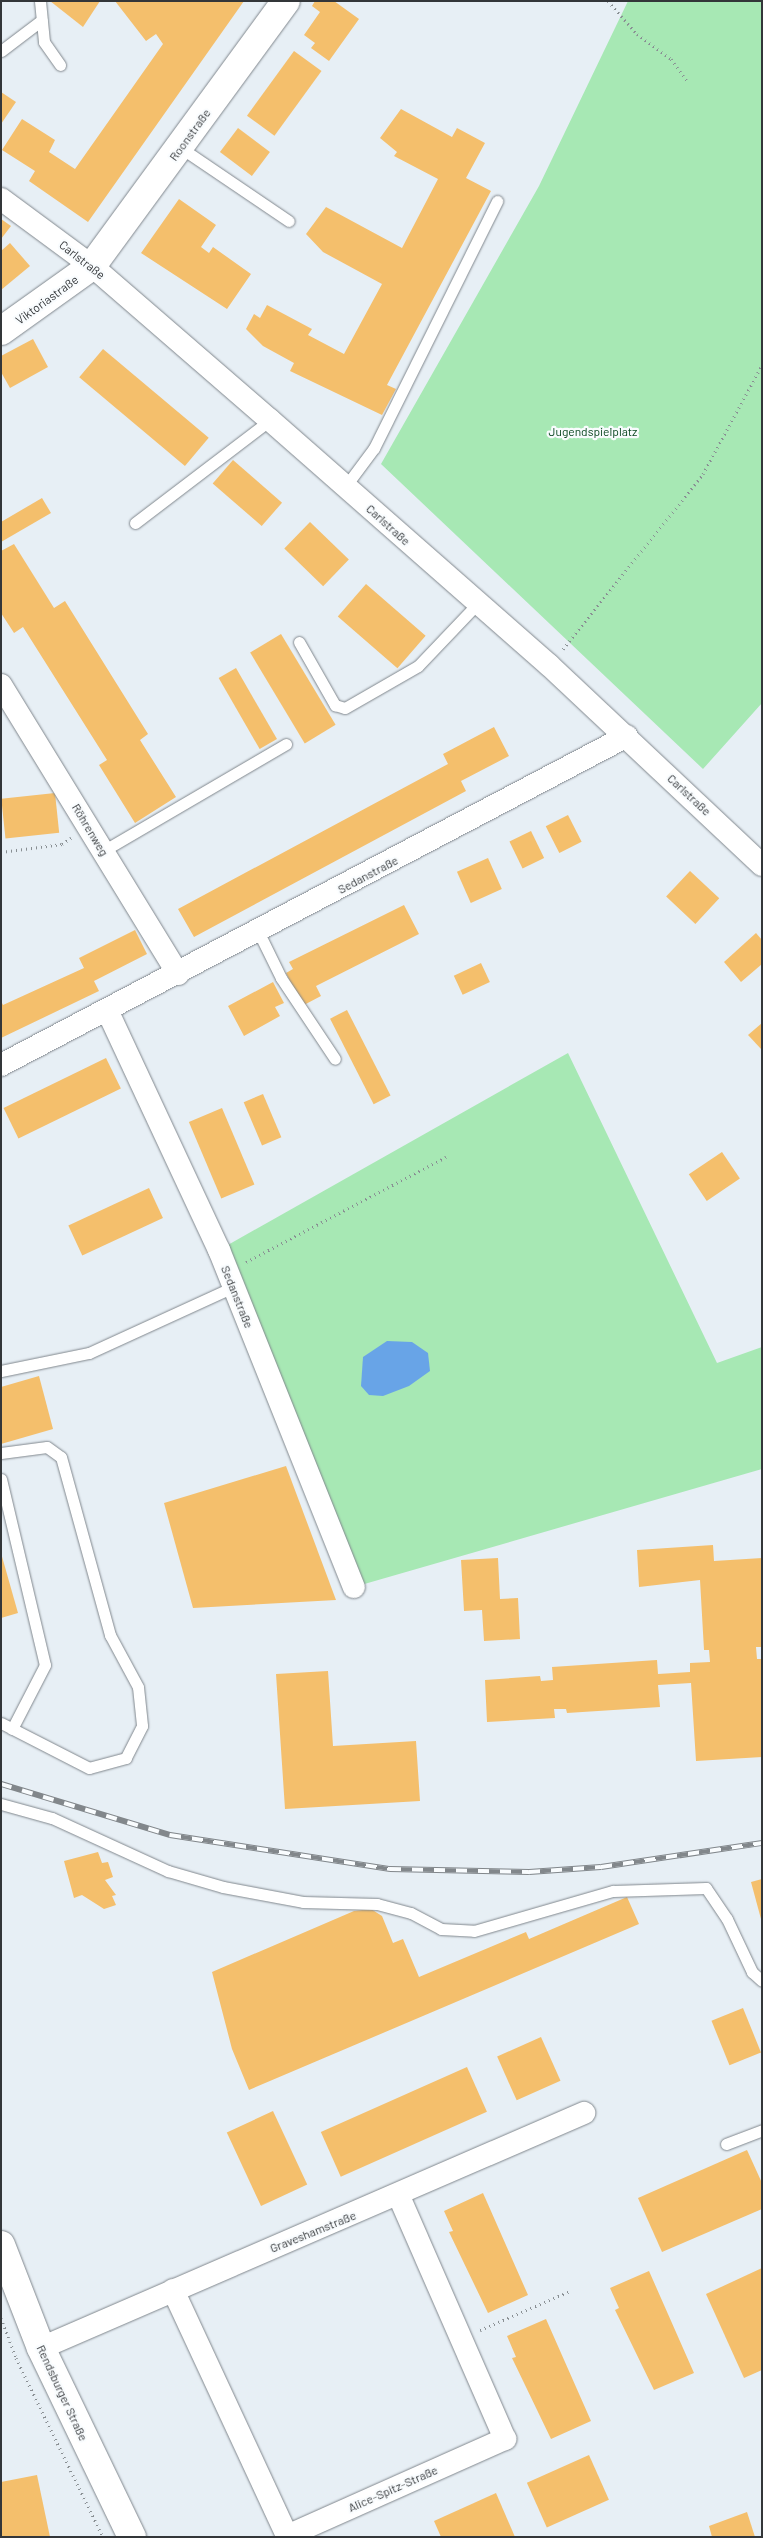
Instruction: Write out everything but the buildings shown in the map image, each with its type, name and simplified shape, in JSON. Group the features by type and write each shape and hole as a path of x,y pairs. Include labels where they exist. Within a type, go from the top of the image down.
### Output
{"street":[{"name":"Roonstraße","path":"92,266 182,148 286,1"},
{"name":"Carlstraße","path":"1,199 92,266 270,420 477,604 549,665 627,736 762,865"},
{"name":"Viktoriastraße","path":"1,332 92,266"},
{"name":"Röhrenweg","path":"1,685 178,974"},
{"name":"Sedanstraße","path":"1,1065 108,1012 259,933 627,736"},
{"name":"Sedanstraße","path":"108,1012 230,1279 354,1587"},
{"name":"Graveshamstraße","path":"41,2348 173,2290 399,2196 584,2113"},
{"name":"Alice-Spitz-Straße","path":"173,2290 287,2536 505,2439 399,2196"},
{"name":"Rendsburger Straße","path":"1,2245 41,2348 132,2537"}],"lane":[{"path":"40,1 44,42 60,65"},
{"path":"1,51 42,20"},
{"path":"182,148 289,221"},
{"path":"345,487 374,448 497,201"},
{"path":"135,523 270,420"},
{"path":"299,642 335,706 345,708 418,666 477,604"},
{"path":"103,851 286,744"},
{"path":"259,933 280,978 335,1059"},
{"path":"1,1371 89,1352 230,1279"},
{"path":"1,1454 47,1447 61,1457 110,1635 138,1687 142,1726 126,1758 89,1768 1,1723"},
{"path":"1,1478 45,1665 12,1729"},
{"path":"1,1804 52,1818 168,1871 223,1888 304,1902 377,1904 411,1912 441,1929 474,1930 613,1891 706,1888 727,1919 752,1972 762,1981"},
{"path":"726,2144 762,2130"}],"path":[{"path":"608,1 637,34 671,59 687,81"},
{"path":"549,665 703,474 762,365"},
{"path":"1,852 62,844 88,826"},
{"path":"230,1279 288,1244 446,1156"},
{"path":"482,2330 570,2291"},
{"path":"1,2318 16,2358 102,2537"}],"green space":[{"name":"Jugendspielplatz","path":"628,1 762,1 762,703 703,769 381,464 539,186"},
{"path":"568,1053 717,1363 762,1347 762,1469 354,1587 219,1250"}],"water":[{"path":"387,1341 412,1342 428,1353 430,1371 409,1386 383,1396 369,1395 361,1386 363,1357"}],"railway":[{"path":"1,1784 170,1835 390,1869 529,1872 601,1867 762,1843"}]}
